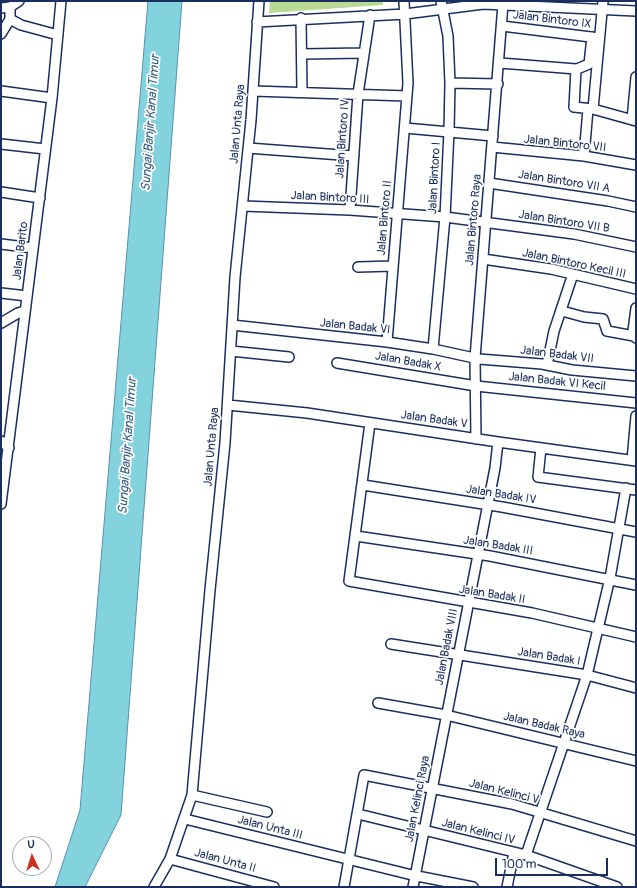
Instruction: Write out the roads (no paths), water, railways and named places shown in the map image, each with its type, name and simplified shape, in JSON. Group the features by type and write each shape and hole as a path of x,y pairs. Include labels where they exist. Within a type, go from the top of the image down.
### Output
{"street":[{"name":"Jalan Barito","path":"1,504 4,458 9,448 52,98 61,1"},
{"name":"Jalan Unta Raya","path":"157,886 185,819 192,795 228,405 235,277 253,91 259,1"},
{"name":"Jalan Bintoro II","path":"387,342 408,83 404,1"},
{"path":"257,22 301,18 405,14 442,5 483,2 503,4 603,6 636,12"},
{"path":"1,34 10,19 12,4"},
{"name":"Jalan Bintoro Raya","path":"476,439 475,358 500,63 503,4"},
{"name":"Jalan Bintoro I","path":"433,349 445,217 449,132 450,83 448,36 442,5"},
{"path":"500,63 577,70 589,64 603,6"},
{"name":"Jalan Bintoro IV","path":"350,210 358,94 370,15"},
{"path":"301,18 302,92"},
{"path":"10,19 21,25 58,35"},
{"name":"Jalan Bintoro IX","path":"502,26 595,37"},
{"path":"584,156 591,109 595,37"},
{"path":"302,54 364,53"},
{"path":"577,70 573,105 576,108 591,109 634,120 636,77"},
{"path":"450,83 498,84"},
{"path":"253,91 407,96"},
{"path":"1,92 52,98"},
{"path":"405,128 493,136"},
{"path":"1,144 45,149"},
{"name":"Jalan Bintoro VII","path":"492,147 584,156 636,165"},
{"path":"248,148 354,156"},
{"name":"Jalan Bintoro VII A","path":"489,183 608,201 636,208"},
{"path":"1,192 40,198"},
{"name":"Jalan Bintoro III","path":"243,206 350,210 445,217 487,222"},
{"name":"Jalan Bintoro VII B","path":"487,222 574,234 636,247"},
{"path":"1,244 33,248"},
{"name":"Jalan Bintoro Kecil III","path":"483,259 551,269 636,289"},
{"path":"358,267 394,266"},
{"path":"547,365 554,332 573,274"},
{"path":"1,293 27,296"},
{"path":"562,311 603,319 607,331 635,337 636,308"},
{"path":"1,323 18,313 26,312"},
{"name":"Jalan Badak VI","path":"232,325 387,342 433,349 475,358"},
{"path":"231,351 289,357"},
{"name":"Jalan Badak VII","path":"475,358 636,376"},
{"name":"Jalan Badak X","path":"337,363 476,386"},
{"name":"Jalan Badak VI Kecil","path":"476,386 636,403"},
{"name":"Jalan Badak V","path":"228,405 307,413 634,461"},
{"path":"634,461 636,416"},
{"path":"356,536 370,423"},
{"path":"1,441 9,448"},
{"name":"Jalan Badak VIII","path":"446,715 488,505 498,442"},
{"path":"541,448 538,476 636,490"},
{"name":"Jalan Badak IV","path":"363,485 488,505 636,532"},
{"path":"526,855 539,812 587,675 610,578 626,488"},
{"name":"Jalan Badak III","path":"356,536 478,554 636,584"},
{"name":"Jalan Badak II","path":"356,536 349,576 349,580 353,583 532,614 636,636"},
{"name":"Jalan Badak I","path":"391,644 587,675 636,688"},
{"path":"378,703 446,715"},
{"name":"Jalan Badak Raya","path":"446,715 563,742 636,761"},
{"name":"Jalan Kelinci Raya","path":"413,887 446,715"},
{"name":"Jalan Kelinci V","path":"358,814 364,776 512,804 636,842"},
{"path":"192,795 267,812"},
{"path":"344,887 358,814"},
{"name":"Jalan Kelinci IV","path":"358,814 526,855 618,887"},
{"name":"Jalan Unta III","path":"185,819 415,876 473,887"},
{"path":"507,887 514,853"},
{"name":"Jalan Unta II","path":"170,858 274,887"}],"water":[{"path":"148,1 182,1 121,815 85,887 55,887 80,810"}],"waterway":[{"name":"Sungai Banjir Kanal Timur","path":"131,403 134,358"}]}
